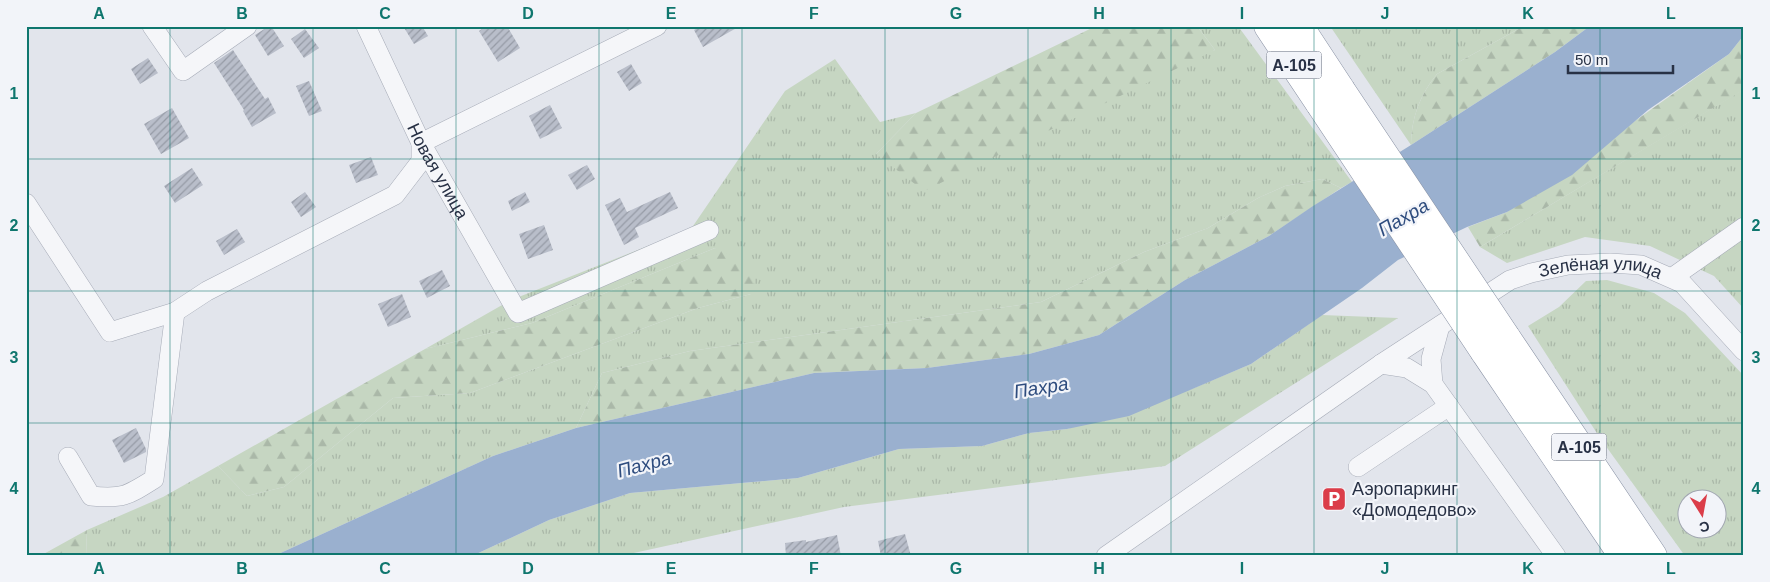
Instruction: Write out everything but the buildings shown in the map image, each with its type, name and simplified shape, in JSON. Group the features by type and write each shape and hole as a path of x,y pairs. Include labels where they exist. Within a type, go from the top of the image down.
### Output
{"highway":[{"name":"А-105","path":"1268,26 1331,97 1495,344 1623,556"},
{"name":"А-105","path":"1299,26 1331,97"},
{"name":"А-105","path":"1495,344 1653,556"}],"street":[{"path":"152,26 184,71 247,26"},
{"name":"Новая улица","path":"366,26 421,143 518,313 709,230"},
{"path":"26,203 110,332 175,312 207,291 394,195 421,162 421,143 657,26"},
{"path":"1673,277 1744,227"},
{"name":"Зелёная улица","path":"1106,556 1381,364 1510,280 1531,273 1568,265 1610,263 1641,265 1673,277 1682,283 1744,351"},
{"path":"68,457 92,496 113,498 130,494 154,479 175,312"},
{"path":"1433,384 1431,359 1440,326"},
{"path":"1381,364 1407,368 1433,384 1556,556"},
{"path":"1358,467 1449,406"}],"green space":[{"path":"1096,26 1197,26 1215,50 924,191 876,154 916,113"},
{"path":"1197,26 1238,26 1352,182 1341,188 1322,179 1285,186 1258,198 1208,228 1144,252 1041,302 690,351 602,373 576,428 493,456 274,556 86,556 87,530 163,497 218,466 247,496 284,487 393,398 470,393 698,308 751,294 715,248 532,323 425,349 511,300 691,229 785,91 835,59 880,122 916,113 876,154 1215,50"},
{"path":"1330,26 1524,26 1437,74 1421,98 1415,116 1411,145"},
{"path":"1524,26 1590,26 1555,52 1411,145 1415,116 1421,98 1437,74"},
{"path":"1744,35 1744,89 1480,247 1468,227 1507,212 1729,54"},
{"path":"1744,89 1744,309 1714,276 1650,246 1585,237 1507,263 1480,247"},
{"path":"1322,179 1341,188 1269,236 1185,280 1099,335 1029,354 927,368 814,373 576,428 602,373 690,351 1041,302 1144,252 1208,228 1258,198 1285,186"},
{"path":"715,248 758,267 751,294 698,308 470,393 393,398 284,487 247,496 218,466 425,349 532,323"},
{"path":"1607,280 1654,293 1685,313 1744,376 1744,556 1685,556 1600,438 1528,326 1559,307 1586,281"},
{"path":"1322,315 1398,318 1165,466 844,507 620,556 472,556 549,520 630,493 798,478 899,449 982,446 1029,433 1067,429 1194,388 1251,364"},
{"path":"87,530 86,556 40,556"}],"water":[{"name":"Пахра","path":"1590,26 1744,26 1744,35 1729,54 1648,110 1572,175 1507,212 1467,227 1398,260 1362,288 1251,364 1129,416 1067,429 1029,433 982,446 899,449 798,478 630,493 549,520 472,556 274,556 493,456 576,428 814,373 927,368 1029,354 1099,335 1185,280 1269,236 1555,52"}],"place":[{"name":"Аэропаркинг «Домодедово»","path":"1334,499"}]}
